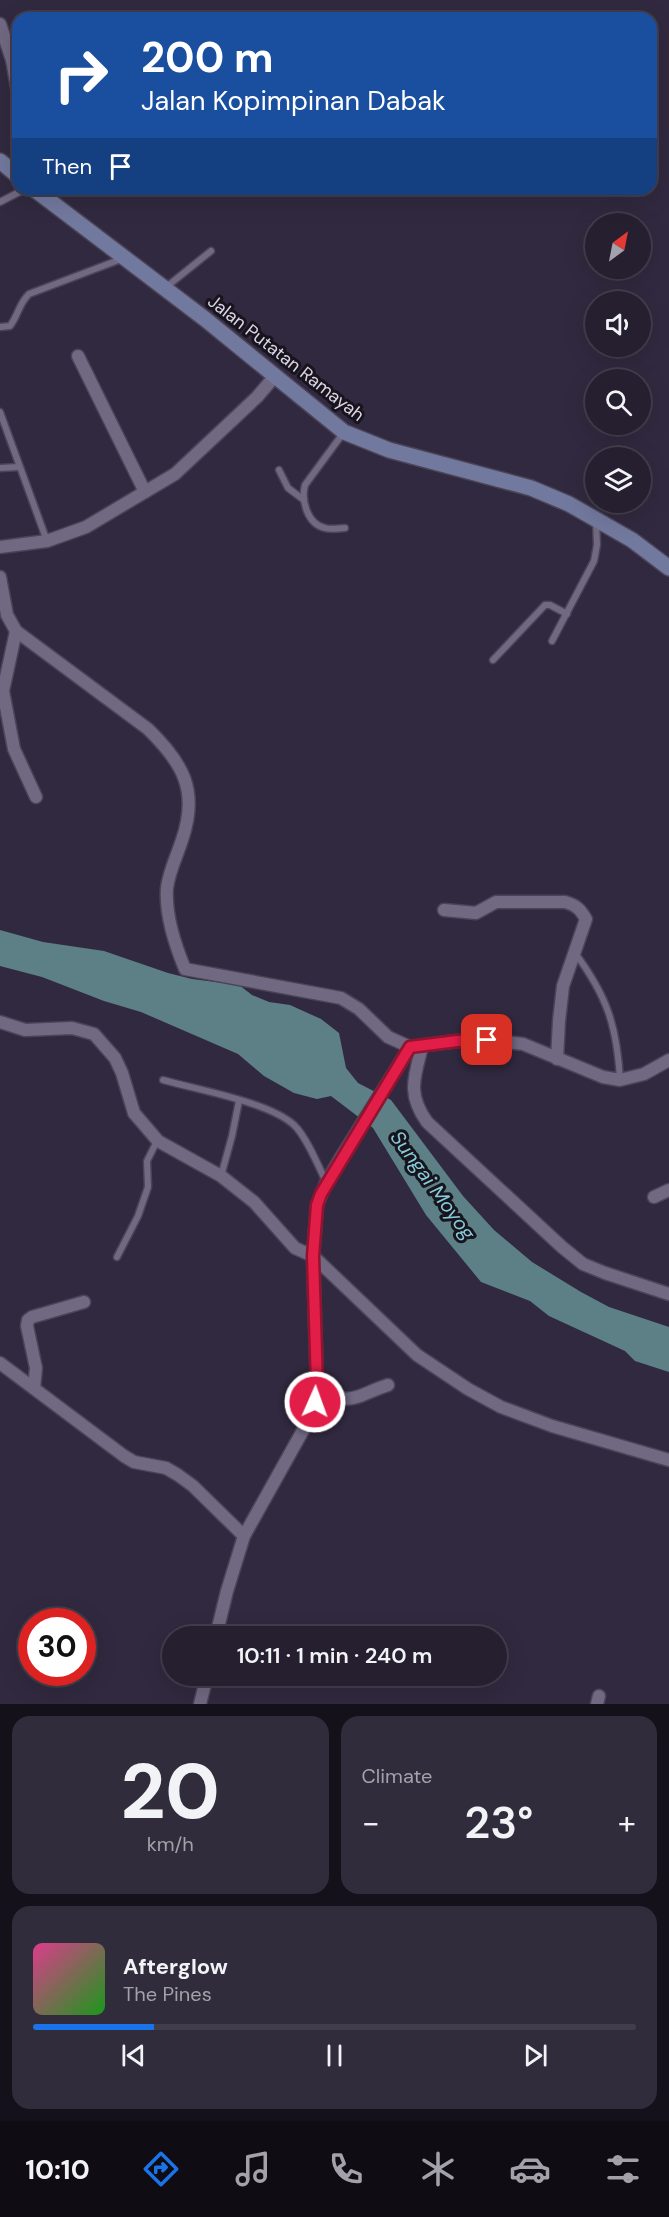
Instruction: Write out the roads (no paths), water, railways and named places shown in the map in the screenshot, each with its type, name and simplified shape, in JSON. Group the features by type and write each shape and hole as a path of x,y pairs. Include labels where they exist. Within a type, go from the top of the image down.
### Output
{"main road":[{"name":"Jalan Putatan Ramayah","path":"42,195 164,288 344,432 381,447 531,488 569,504 596,519 632,540 669,568"}],"street":[{"path":"0,24 12,60"},
{"path":"78,356 145,492"},
{"path":"0,547 47,541 86,527 175,474 257,397 275,376"},
{"path":"0,578 4,616 16,631 148,729 180,765 188,785 187,826 167,890 172,932 184,969 341,998 359,1009 388,1037 416,1047 457,1041 487,1040 523,1044 603,1077 620,1080 644,1074 669,1060"},
{"path":"16,631 2,690 14,749 36,797"},
{"path":"444,910 476,913 496,902 565,903 580,909 586,919 563,986 558,1021 557,1059"},
{"path":"0,1022 25,1030 72,1028 94,1034 115,1058 134,1113 158,1141 221,1176 254,1202 295,1248 313,1256 417,1355 468,1389 501,1407 552,1426 669,1460"},
{"path":"218,1626 244,1536 311,1416 315,1402 317,1384 313,1256 317,1205 340,1159 398,1067 416,1047"},
{"path":"416,1047 414,1093 418,1108 427,1122 562,1248 583,1264 669,1294"},
{"path":"654,1197 669,1190"},
{"path":"34,1388 36,1368 27,1326 28,1320 84,1302"},
{"path":"0,1363 124,1456 134,1462 166,1468 178,1475 193,1486 244,1536"},
{"path":"317,1384 336,1398 346,1400 388,1384"},
{"path":"200,1704 204,1686"}],"lane":[{"path":"0,202 13,195"},
{"path":"164,288 211,251"},
{"path":"0,327 10,326 16,318 20,303 29,294 125,258"},
{"path":"0,412 47,541"},
{"path":"344,432 305,485 303,494 311,518 319,525 325,528 345,528"},
{"path":"0,468 19,467"},
{"path":"279,470 288,489 304,500"},
{"path":"552,641 594,561 597,545 596,519"},
{"path":"493,660 545,606 550,605 567,614"},
{"path":"574,952 589,972 610,1012 616,1034 620,1080"},
{"path":"164,1080 260,1106 295,1126 314,1156 326,1183"},
{"path":"221,1176 239,1101"},
{"path":"117,1257 142,1207 148,1187 147,1161 158,1141"}],"water":[{"name":"Sungai Moyog","path":"0,930 43,942 104,951 192,979 239,985 252,995 269,1002 290,1005 321,1019 339,1033 346,1068 358,1083 391,1100 463,1196 494,1230 532,1262 581,1292 609,1307 669,1327 669,1372 635,1361 625,1351 549,1316 530,1301 481,1282 426,1215 373,1128 331,1096 317,1099 294,1093 264,1076 238,1054 141,1012 104,1001 42,977 0,966"}]}
